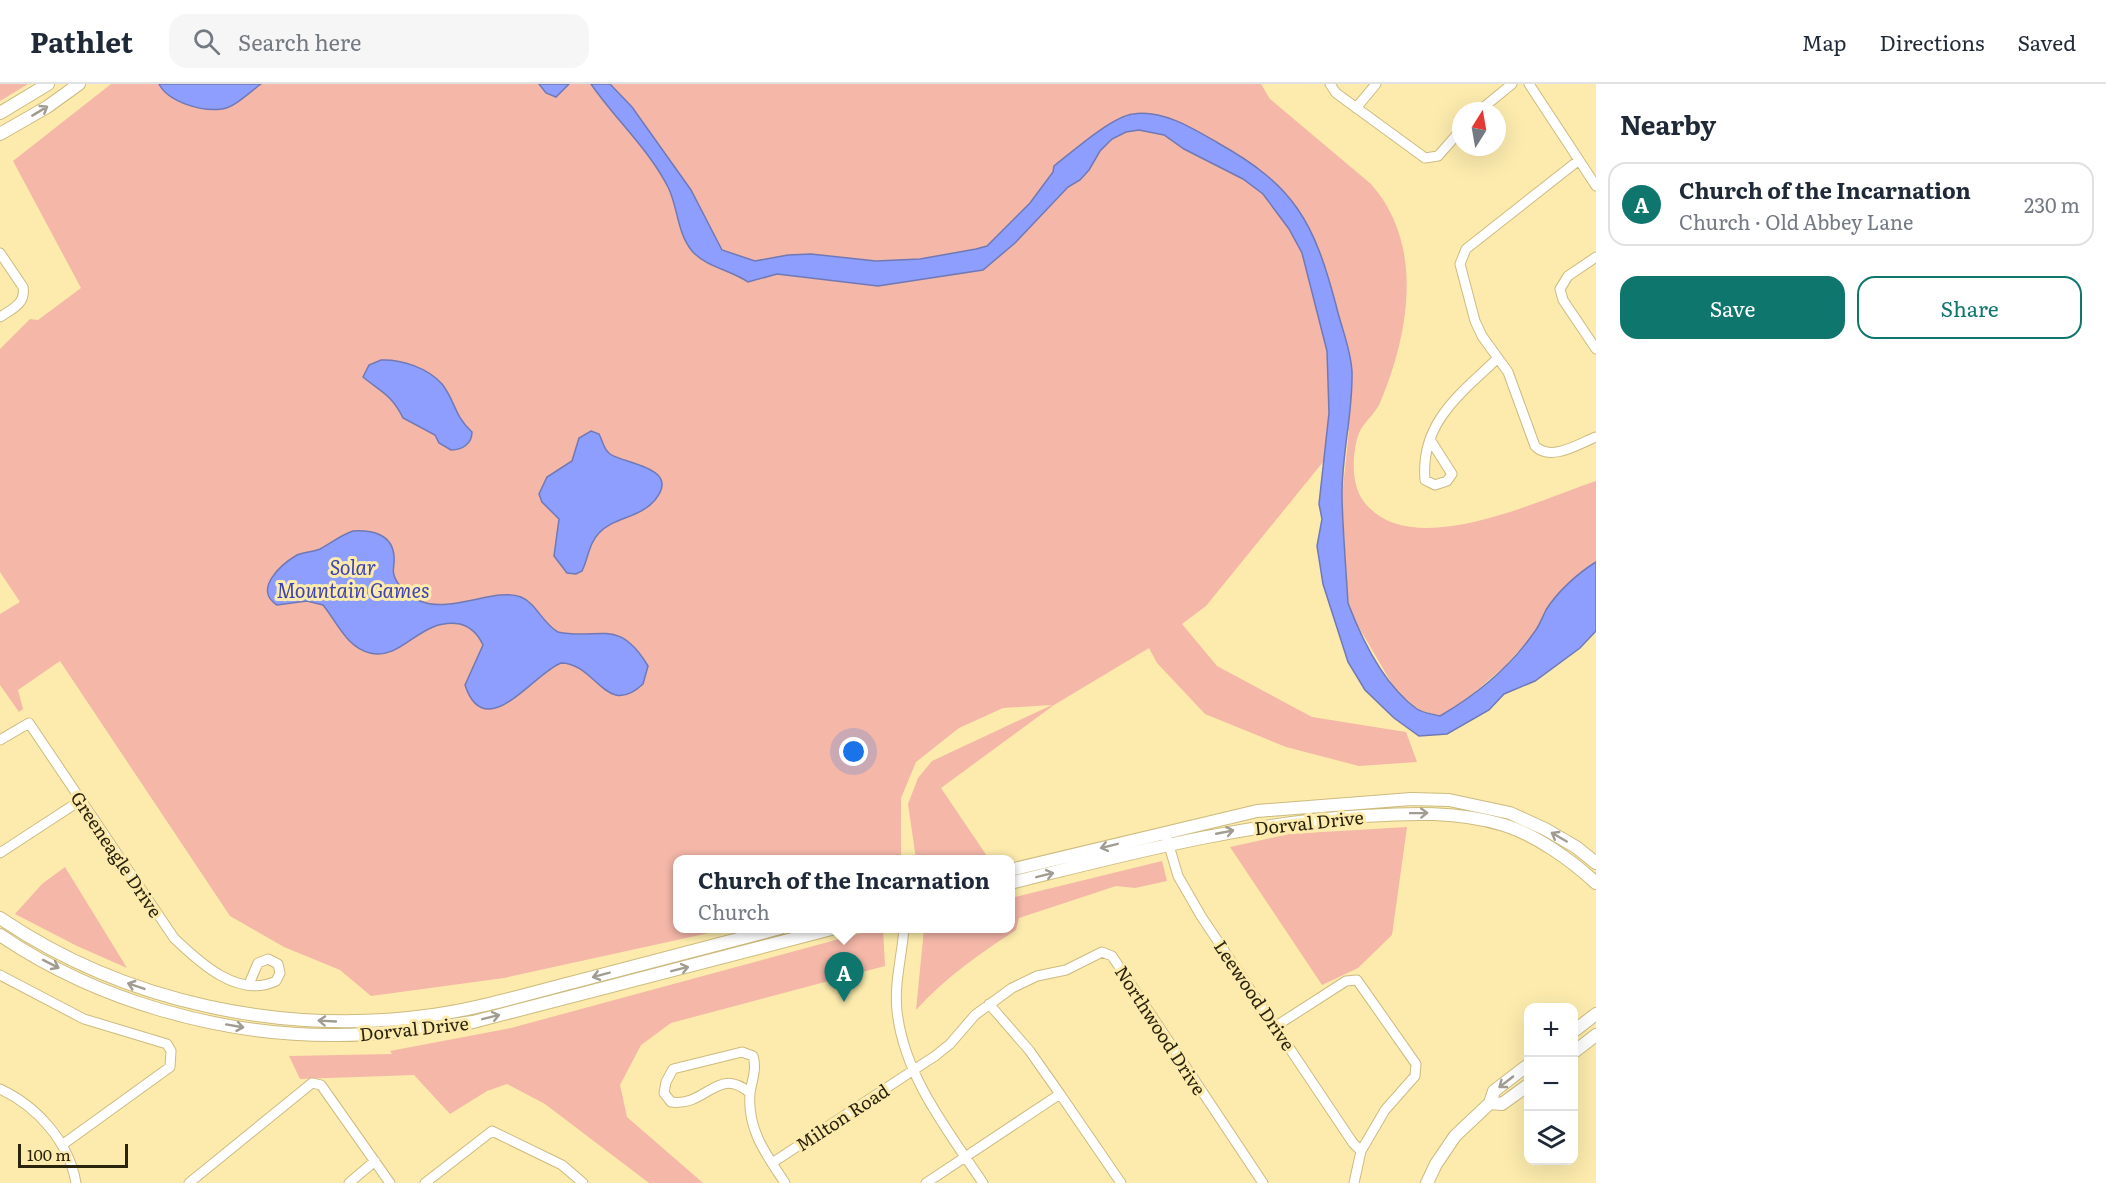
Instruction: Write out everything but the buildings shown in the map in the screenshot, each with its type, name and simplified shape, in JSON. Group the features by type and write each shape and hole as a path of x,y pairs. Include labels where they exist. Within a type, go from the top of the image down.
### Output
{"main road":[{"path":"0,113 48,84"},
{"path":"0,134 79,84"},
{"name":"Dorval Drive","path":"1015,883 1257,811 1388,800 1449,800 1490,807 1527,820 1576,847 1596,863"},
{"name":"Dorval Drive","path":"1015,869 1167,838 1267,824 1310,819 1442,813 1463,815 1514,829 1548,848 1596,883"},
{"name":"Dorval Drive","path":"0,918 82,964 149,990 254,1015 335,1021 389,1020 478,1007 761,933"},
{"name":"Dorval Drive","path":"0,935 93,985 166,1011 260,1031 337,1035 414,1031 473,1022 816,933"},
{"path":"1578,1028 1596,1014"},
{"path":"1578,1049 1596,1035"},
{"path":"1427,1183 1436,1164 1455,1136 1490,1103 1494,1091 1524,1068"},
{"path":"1490,1103 1502,1104 1524,1088"}],"street":[{"path":"1330,84 1336,93 1425,158 1438,156 1452,140"},
{"path":"1356,108 1376,84"},
{"path":"1490,102 1512,84"},
{"path":"1529,84 1596,186"},
{"path":"1579,160 1466,249 1460,264 1475,321 1516,390 1532,439 1541,452 1550,454 1596,437"},
{"path":"0,253 23,287 24,293 19,304 0,317"},
{"path":"1596,257 1568,276 1560,289 1563,300 1596,349"},
{"path":"1431,441 1433,429 1443,411 1498,358"},
{"name":"Greeneagle Drive","path":"0,740 29,723 174,938 202,966 219,976 249,984"},
{"path":"0,853 81,800"},
{"name":"Leewood Drive","path":"1167,838 1178,876 1201,916 1353,1143 1361,1151"},
{"path":"903,933 897,988 897,1012 913,1071 983,1183"},
{"name":"Northwood Drive","path":"913,1071 950,1044 975,1015 989,1004 1031,978 1066,970 1102,952 1112,956 1263,1183"},
{"path":"0,975 84,1018 167,1044 171,1051 170,1067 62,1145"},
{"path":"1276,1026 1346,981 1357,980 1416,1064 1416,1070 1408,1085 1385,1110 1361,1151 1354,1183"},
{"path":"989,1004 1029,1050 1122,1183"},
{"path":"750,1093 739,1083 729,1082 714,1087 695,1100 683,1104 671,1101 664,1093 666,1082 673,1069 742,1052 753,1056 756,1066 750,1093 751,1117 758,1143 784,1183"},
{"name":"Milton Road","path":"772,1163 913,1071"},
{"path":"189,1183 312,1083 321,1085 390,1183"},
{"path":"0,1089 12,1095 35,1113 62,1145 76,1183"},
{"path":"926,1183 1060,1094"},
{"path":"425,1183 492,1131 562,1165 583,1183"},
{"path":"349,1183 375,1161"}],"shaded area":[{"path":"0,84 28,84 0,101"},
{"path":"111,84 1261,84 1270,99 1371,184 1388,208 1399,234 1405,262 1407,291 1404,319 1390,376 1380,403 1361,429 1357,441 1354,476 1362,499 1383,518 1409,527 1441,527 1474,522 1508,512 1596,481 1596,562 1582,571 1548,607 1534,634 1504,667 1464,701 1440,716 1419,710 1395,689 1354,619 1348,603 1342,497 1349,430 1206,606 1182,624 1217,666 1312,717 1406,732 1417,762 1359,766 1286,747 1205,714 1157,663 1149,648 1054,705 941,788 986,855 915,855 908,804 918,778 932,761 1052,705 1003,708 959,728 916,762 901,798 901,855 673,855 673,933 709,933 504,978 371,996 340,970 284,947 230,916 60,661 18,690 23,709 19,712 0,685 0,614 20,602 0,572 0,349 30,319 38,320 81,288 13,161"},
{"path":"1407,827 1392,935 1358,968 1322,985 1230,847 1289,834"},
{"path":"1162,861 1167,881 1135,888 1116,886 1019,918 1015,931 1015,897"},
{"path":"65,867 127,968 77,946 15,914 42,884"},
{"path":"861,933 883,933 885,966 671,1023 641,1045 620,1085 627,1117 703,1183 649,1183 545,1104 507,1084 487,1091 450,1114 414,1075 300,1079 289,1056 392,1054 390,1051 511,1028"},
{"path":"924,933 1012,933 963,967 916,1010"}],"water":[{"path":"159,84 261,84 232,105 214,110 178,101 163,90"},
{"path":"539,84 569,84 556,97 546,93"},
{"path":"591,84 610,84 632,107 691,190 722,250 755,261 788,255 811,254 876,261 920,259 987,246 1030,203 1053,172 1054,166 1114,121 1133,114 1155,114 1177,121 1199,132 1244,159 1283,191 1298,209 1309,229 1328,276 1348,346 1352,372 1351,404 1342,483 1348,603 1368,647 1395,688 1422,712 1440,716 1453,708 1503,669 1535,631 1556,596 1575,577 1596,562 1596,631 1580,648 1535,681 1504,694 1489,710 1447,734 1419,736 1394,718 1365,690 1348,662 1323,584 1317,546 1322,519 1319,504 1329,413 1327,351 1302,253 1289,229 1263,194 1243,179 1184,149 1164,135 1139,130 1126,132 1112,139 1100,151 1080,180 1068,187 1015,243 983,270 878,286 777,274 748,282 711,265 692,251 683,236 671,195 660,173"},
{"path":"381,360 397,361 414,366 436,378 472,432 468,443 459,449 451,450 439,443 435,435 403,418 390,399 363,377 369,365"},
{"path":"591,431 599,434 604,447 610,454 648,468 656,474 661,480 661,489 649,506 599,533 591,546 582,571 576,574 567,573 554,556 559,519 542,502 539,494 547,477 572,461 579,438"},
{"name":"Solar Mountain Games","path":"353,531 367,531 386,538 393,549 395,579 412,597 432,604 445,604 499,595 521,597 558,632 607,634 627,641 648,666 643,684 630,693 620,695 610,693 583,671 573,665 561,663 510,701 485,709 474,702 465,685 483,645 468,627 460,624 446,624 434,627 392,651 382,654 370,653 355,646 343,634 323,605 307,601 277,605 270,599 268,585 283,565 297,555 320,549"}],"place":[{"name":"Church of the Incarnation","path":"844,1002"}]}
